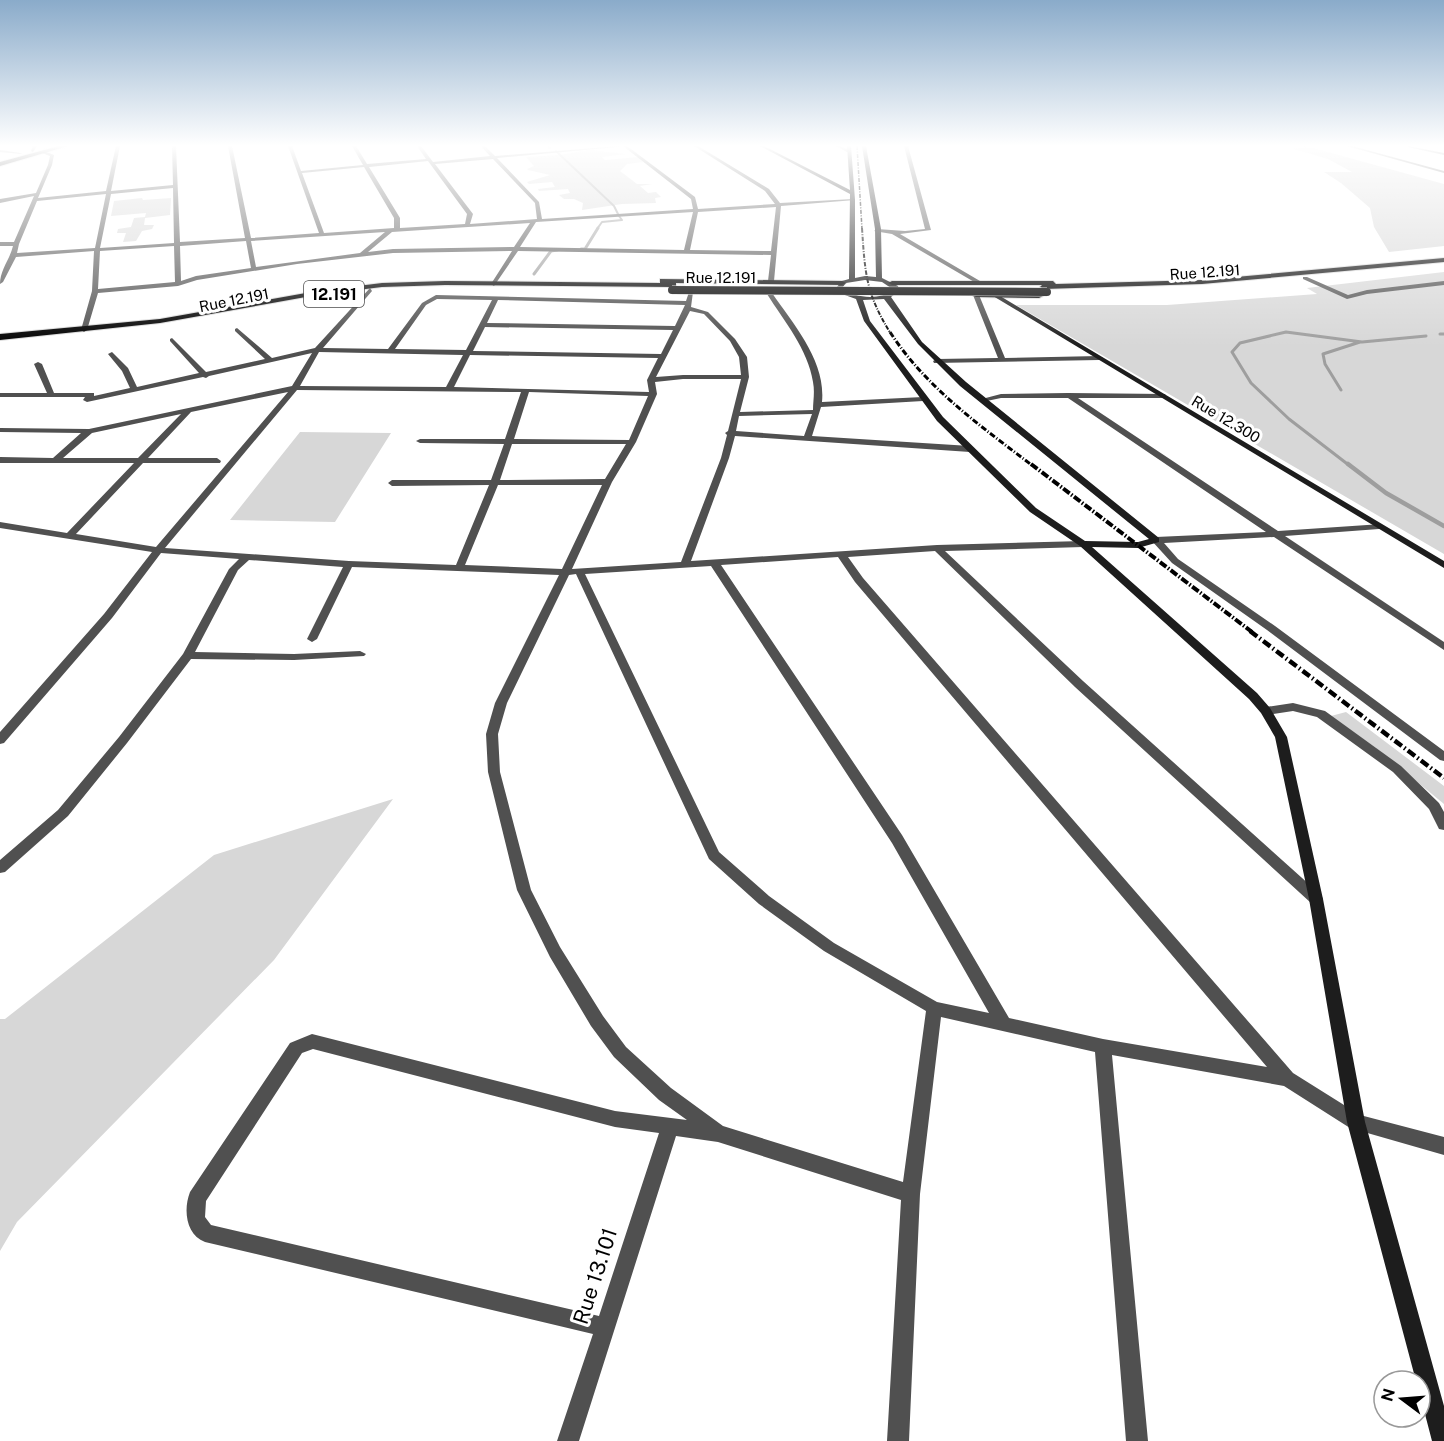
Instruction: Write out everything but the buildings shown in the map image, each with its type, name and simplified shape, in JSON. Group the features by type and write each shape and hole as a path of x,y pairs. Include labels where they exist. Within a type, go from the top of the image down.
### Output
{"main road":[{"path":"852,279 853,213"},
{"path":"875,213 879,279"},
{"name":"Rue 12.191","path":"1045,290 1165,284 1444,260"},
{"name":"Rue 12.191","path":"0,342 171,325 317,297 370,290 425,287 1173,289 1444,265"},
{"path":"530,286 570,280 842,283 852,279 879,279 892,283 1079,283 1253,277"},
{"path":"1232,289 1262,281"},
{"path":"842,283 839,288 846,294"},
{"path":"891,295 897,288 892,283"},
{"name":"Rue 12.191","path":"0,337 84,330 191,316 316,293 364,287 414,284 530,286"},
{"path":"530,286 561,293 846,294 859,297 891,295 1069,296"},
{"path":"1194,292 1205,291"},
{"path":"891,295 920,343 937,361 1156,540"},
{"name":"Rue 12.300","path":"995,296 1444,565"},
{"path":"859,297 867,321 923,399 970,449 1033,510 1083,544 1253,696 1266,711 1281,737 1316,899 1356,1122 1443,1441"},
{"path":"1083,544 1138,545 1156,540"}],"street":[{"path":"0,282 14,255 28,213"},
{"path":"84,330 95,291 97,250 105,213"},
{"path":"176,213 178,284"},
{"path":"242,213 254,269"},
{"path":"314,213 322,235"},
{"path":"362,254 394,230 397,218 394,213"},
{"path":"467,225 469,213"},
{"path":"494,284 537,221 537,213"},
{"path":"14,255 649,213"},
{"path":"686,253 695,213"},
{"path":"771,281 778,213"},
{"path":"877,231 919,232 928,228 924,213"},
{"path":"894,232 978,282"},
{"path":"0,244 16,244"},
{"path":"95,291 178,284 196,278 362,254 516,249 773,253"},
{"path":"1305,278 1347,297 1367,292 1444,284"},
{"path":"0,740 64,668 159,550 295,388 317,350 370,290"},
{"path":"691,293 688,306 651,381 653,394 633,442 608,482 572,572 501,704 492,734 494,772 524,890 555,952 597,1021 620,1052 665,1094 718,1133"},
{"path":"770,294 804,344 818,393 817,409 807,438"},
{"path":"976,295 1002,359"},
{"path":"390,351 429,299 446,296 688,306 706,313 718,322 734,340 743,357 745,377 729,433 725,458 685,563"},
{"path":"449,389 497,297"},
{"path":"482,326 677,328"},
{"path":"237,330 271,361"},
{"path":"172,340 206,376"},
{"path":"0,395 91,395 87,400 206,376 317,350 662,356"},
{"path":"112,354 125,370 135,390"},
{"path":"937,361 1099,358"},
{"path":"38,364 52,396"},
{"path":"651,381 683,377 745,377"},
{"path":"0,430 89,431 295,388 526,390 653,394"},
{"path":"459,569 495,482 526,390"},
{"path":"1068,395 1444,647"},
{"path":"982,400 1001,396 1162,396"},
{"path":"735,414 923,399"},
{"path":"69,536 189,410"},
{"path":"55,460 89,431"},
{"path":"729,433 970,449"},
{"path":"420,441 633,442"},
{"path":"0,460 217,461"},
{"path":"392,483 608,482"},
{"path":"0,525 159,550 349,564 572,572 937,548 1083,544"},
{"path":"1156,540 1275,535 1379,526"},
{"path":"1156,540 1175,561 1271,628 1444,757"},
{"path":"937,548 1079,684 1316,899"},
{"path":"841,554 859,580 1287,1078 1356,1122 1444,1146"},
{"path":"0,868 63,813 188,655 234,569 247,556"},
{"path":"714,562 897,839 1004,1022"},
{"path":"312,639 349,564"},
{"path":"572,572 714,855 764,900 829,947 934,1008 1103,1046 1287,1078"},
{"path":"188,655 294,657 360,654"},
{"path":"1266,711 1293,707 1321,714 1397,769 1434,806 1444,825"},
{"path":"898,1441 911,1194 934,1008"},
{"path":"604,1327 205,1233 196,1220 197,1199 296,1048 312,1041 615,1119 718,1133 911,1194"},
{"path":"1103,1046 1137,1441"},
{"name":"Rue 13.101","path":"568,1441 670,1127"}],"shaded area":[{"path":"112,213 143,213 111,216"},
{"path":"146,213 170,213 145,218 144,225 154,225 152,229 142,231 136,241 123,242 126,233 117,233 118,229 131,227 134,218 145,217"},
{"path":"1371,213 1444,213 1444,246 1389,252 1374,227"},
{"path":"1444,272 1444,554 1016,305 1167,305 1317,294 1307,288"},
{"path":"300,432 391,433 335,522 230,520"},
{"path":"1346,712 1444,786 1444,804 1376,748 1331,716"},
{"path":"393,799 274,960 17,1222 0,1251 0,1019 5,1019 214,855"}],"waterway":[{"path":"597,229 602,222 622,220 619,216"},
{"path":"581,249 585,249 598,228"},
{"path":"534,274 551,251 557,250"},
{"path":"1350,466 1289,419 1251,383 1232,352 1240,343 1286,332 1362,342 1426,336"},
{"path":"1341,390 1325,364 1323,354 1360,342"},
{"path":"1348,464 1386,493 1444,526"}],"railway":[{"path":"861,213 862,229"},
{"path":"862,228 868,283 876,307 891,334"},
{"path":"890,332 904,352 938,389 1033,466"},
{"path":"1031,464 1252,632"},
{"path":"1250,631 1444,778"}]}
